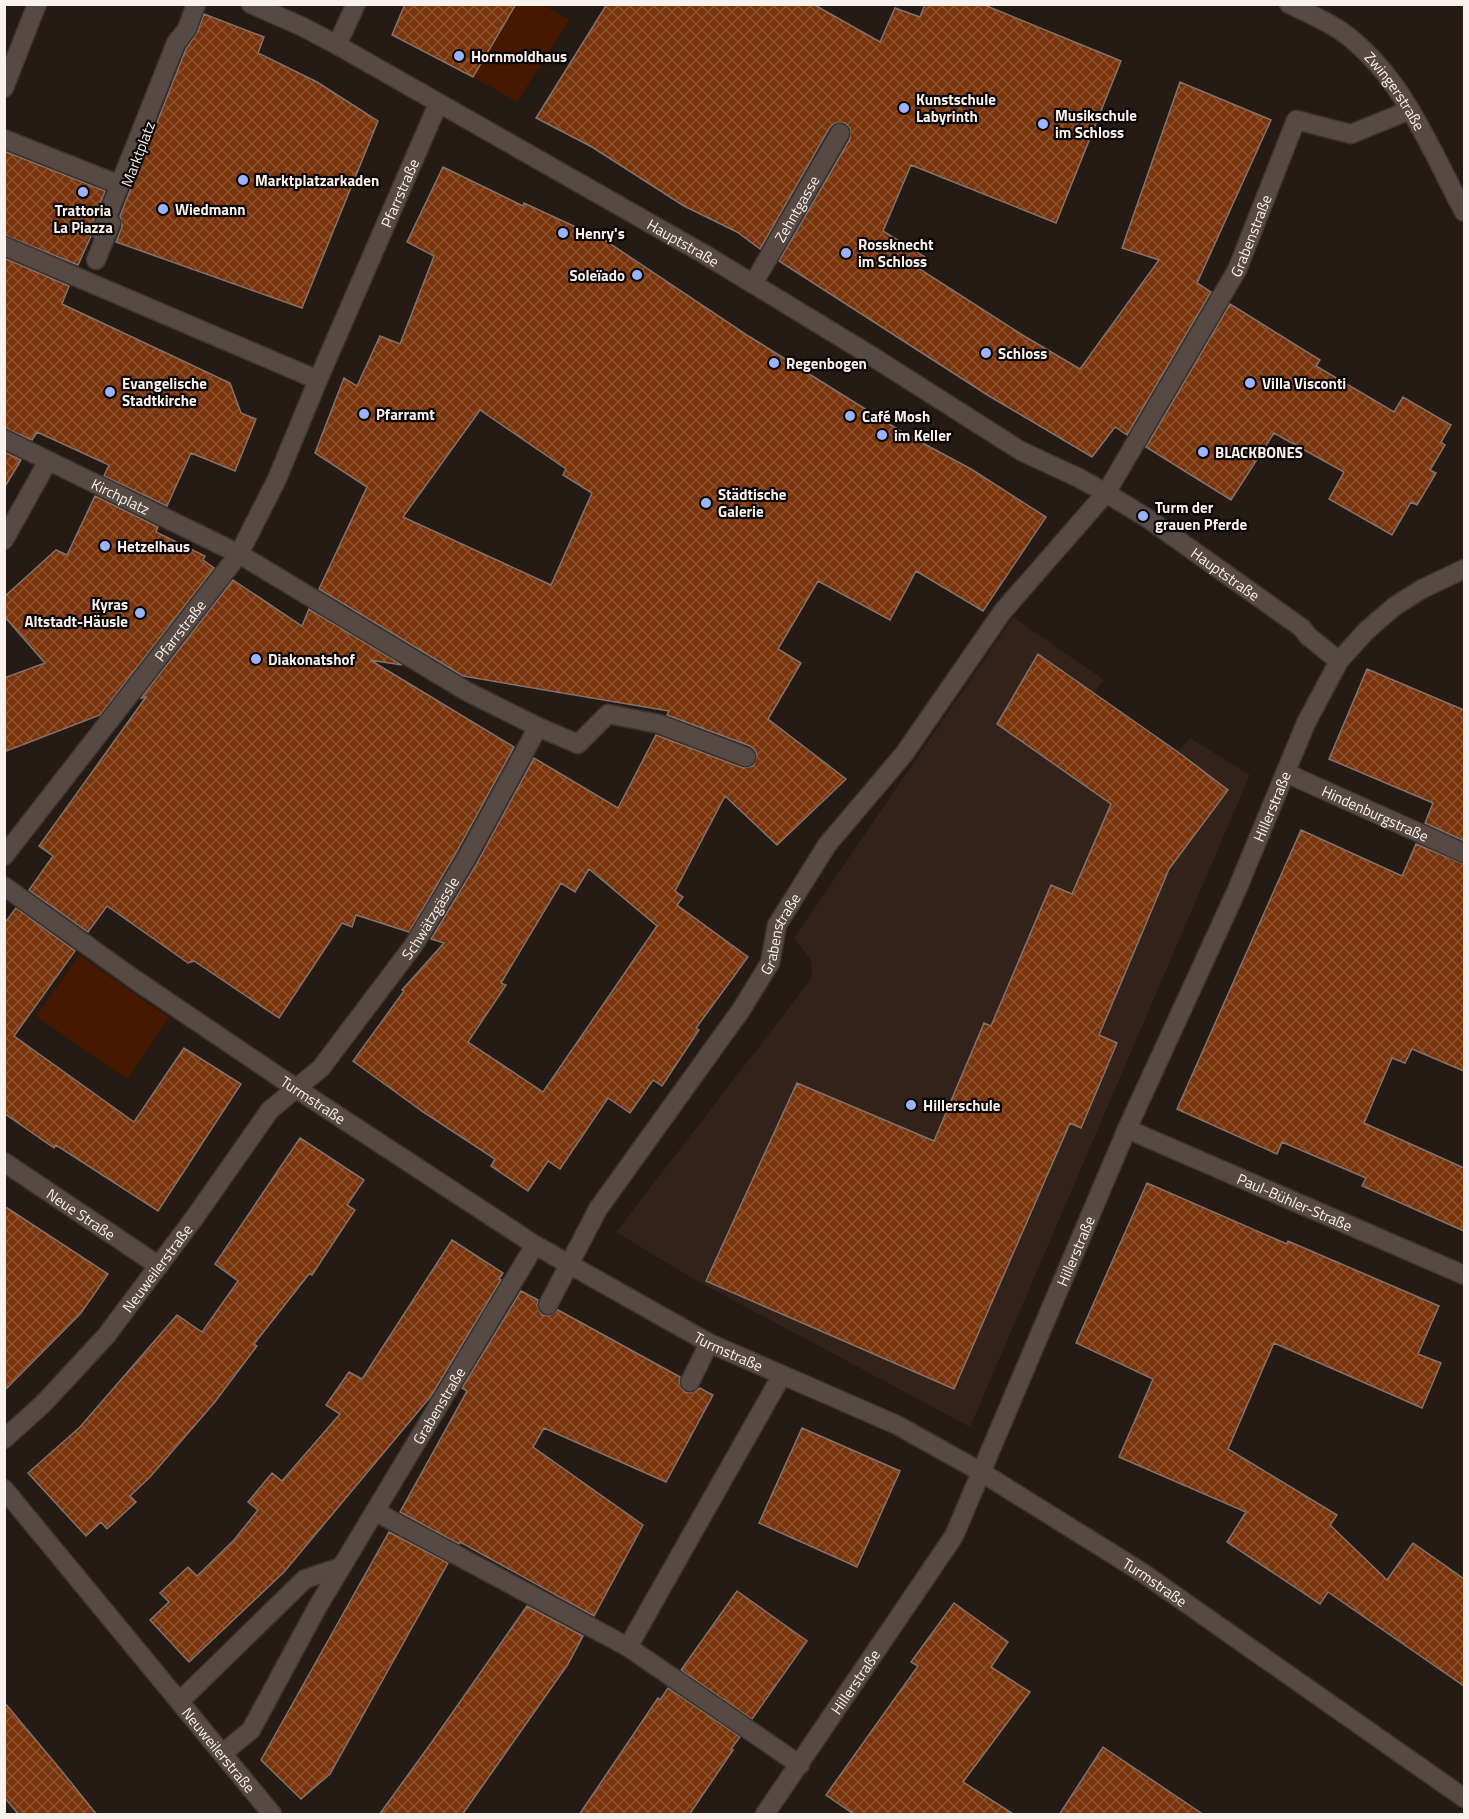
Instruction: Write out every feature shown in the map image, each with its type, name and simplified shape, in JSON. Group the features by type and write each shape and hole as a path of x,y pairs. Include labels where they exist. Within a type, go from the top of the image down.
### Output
{"street":[{"path":"4,88 37,4"},
{"name":"Marktplatz","path":"101,232 176,43 187,29 196,4"},
{"name":"Hauptstraße","path":"251,4 337,45 753,284 1021,451 1106,493 1147,518 1302,628 1308,636 1339,661"},
{"path":"337,45 356,4"},
{"name":"Zwingerstraße","path":"1289,4 1315,16 1355,42 1387,75 1410,110 1464,212"},
{"name":"Marktplatz","path":"96,261 180,46"},
{"name":"Pfarrstraße","path":"4,856 239,554 277,480 438,104"},
{"name":"Grabenstraße","path":"548,1305 598,1209 741,1010 770,963 777,925 827,845 904,754 1003,611 1106,493 1237,270 1296,120 1352,134 1410,110"},
{"name":"Zehntgasse","path":"753,284 840,133"},
{"name":"Marktplatz","path":"4,139 120,185"},
{"path":"4,246 318,380"},
{"name":"Kirchplatz","path":"4,439 239,554"},
{"path":"4,540 48,461"},
{"path":"239,554 466,691 578,744 608,714 659,724 746,757"},
{"name":"Hillerstraße","path":"765,1815 954,1536 1127,1129 1236,892 1306,723 1339,661 1366,631 1395,606 1422,589 1464,569"},
{"name":"Schwätzgässle","path":"297,1089 321,1068 413,946 466,859 538,727"},
{"name":"Hindenburgstraße","path":"1286,773 1464,853"},
{"name":"Turmstraße","path":"4,886 297,1089 535,1245 709,1343 897,1425 981,1472 1143,1573 1464,1798"},
{"name":"Neuweilerstraße","path":"4,1439 43,1404 106,1336 270,1110 297,1089"},
{"name":"Paul-Bühler-Straße","path":"1127,1129 1464,1275"},
{"name":"Neue Straße","path":"4,1162 159,1266"},
{"name":"Grabenstraße","path":"223,1753 251,1730 318,1606 535,1245"},
{"path":"690,1382 709,1343"},
{"path":"628,1647 782,1375"},
{"name":"Neuweilerstraße","path":"4,1489 272,1815"},
{"path":"376,1512 628,1647 800,1764"},
{"path":"180,1701 305,1579 341,1567"}],"shaded area":[{"path":"516,5 543,5 569,20 517,102 473,77"},
{"name":"Hillerschule","path":"1013,617 1104,680 1094,693 1178,752 1190,738 1250,775 970,1427 690,1277 616,1232 812,978 811,960 794,938"},
{"path":"79,955 169,1018 127,1079 36,1016"}],"building":[{"name":"Hornmoldhaus","path":"405,4 516,4 473,77 392,35"},
{"path":"607,4 813,4 880,42 895,8 920,17 925,4 982,4 1121,61 1056,223 911,165 883,231 925,257 918,268 1080,369 1159,260 1122,248 1180,82 1271,120 1197,283 1211,292 1127,435 1115,427 1092,457 989,396 779,261 850,139 850,128 845,123 835,123 830,127 760,249 737,232 684,206 592,147 536,118"},
{"name":"Marktplatzarkaden","path":"204,14 264,37 258,53 317,82 378,121 302,308 116,242 122,227 120,216 186,49 197,33"},
{"path":"4,151 105,191 91,228 91,236 78,265 4,235"},
{"path":"443,167 523,206 524,203 606,241 750,337 902,432 971,469 1046,517 983,611 916,571 890,620 818,581 778,649 801,663 768,719 846,779 777,845 725,796 675,891 683,897 677,905 748,957 696,1028 699,1030 662,1086 653,1080 630,1113 608,1098 560,1169 548,1161 528,1191 491,1166 495,1159 423,1112 353,1061 404,991 402,990 444,943 431,939 476,865 534,758 618,808 656,735 743,768 753,766 757,756 755,750 750,746 667,715 669,711 463,676 319,589 367,487 315,453 344,378 357,386 380,336 400,344 434,256 407,242","holes":["480,410 566,469 563,475 592,493 551,585 403,517","589,869 657,926 543,1092 468,1042 506,985 501,983 561,883 575,892"]},
{"name":"Evangelische Stadtkirche","path":"4,258 69,286 62,304 230,383 241,413 256,419 235,471 191,453 167,506 104,476 109,465 37,432 32,440 4,428"},
{"path":"1230,304 1320,360 1316,366 1394,412 1403,397 1451,425 1441,442 1445,445 1430,470 1436,473 1417,505 1411,502 1392,535 1329,499 1344,472 1274,433 1231,500 1146,447"},
{"path":"4,452 21,460 4,488"},
{"path":"95,496 158,527 156,532 205,556 203,560 214,568 100,715 4,752 4,678 45,663 4,616 4,597 56,550 67,555"},
{"path":"233,580 302,626 309,609 402,665 370,660 514,747 456,853 409,932 356,915 352,927 342,923 279,1018 194,961 188,963 107,906 88,932 29,890 53,856 39,846 146,697 141,698"},
{"path":"1038,654 1228,790 1169,869 1099,1035 1117,1043 1081,1128 1070,1123 954,1389 706,1281 797,1083 934,1141 984,1023 991,1026 1051,885 1072,894 1111,804 997,724"},
{"path":"1367,669 1464,710 1464,841 1425,823 1433,803 1329,759"},
{"path":"1301,830 1402,876 1416,844 1464,864 1464,1071 1412,1049 1405,1063 1392,1058 1364,1123 1464,1168 1464,1231 1362,1186 1366,1178 1282,1142 1277,1154 1177,1109"},
{"path":"16,908 75,951 14,1036 134,1122 184,1048 241,1084 158,1211 56,1145 54,1148 4,1113 4,924"},
{"path":"300,1138 364,1180 347,1205 355,1210 312,1275 309,1274 254,1344 257,1346 214,1403 150,1477 130,1496 136,1502 107,1529 101,1522 86,1536 28,1473 80,1427 177,1315 202,1332 238,1281 215,1264"},
{"path":"1147,1183 1287,1244 1288,1241 1439,1306 1418,1354 1441,1363 1422,1408 1274,1343 1228,1449 1337,1515 1330,1525 1387,1580 1413,1543 1464,1579 1464,1686 1328,1592 1320,1604 1227,1542 1246,1512 1119,1457 1153,1379 1076,1343"},
{"path":"4,1206 108,1274 81,1313 4,1391"},
{"path":"452,1240 503,1273 499,1279 501,1280 431,1396 284,1572 189,1662 150,1620 169,1602 160,1593 188,1567 197,1576 234,1540 258,1510 248,1502 272,1473 282,1481 340,1414 326,1405 349,1372 362,1379"},
{"path":"521,1291 538,1300 537,1306 542,1315 549,1316 558,1310 680,1377 679,1383 685,1392 691,1393 700,1388 713,1395 666,1482 544,1428 533,1447 643,1525 594,1616 460,1542 459,1544 400,1512 467,1391 462,1388"},
{"path":"802,1428 900,1471 857,1567 759,1523"},
{"path":"389,1532 448,1563 330,1774 301,1799 261,1760"},
{"path":"737,1591 807,1641 752,1719 681,1670"},
{"path":"954,1603 1008,1642 991,1667 1030,1692 963,1782 1015,1815 855,1815 826,1795 918,1666 911,1662"},
{"path":"527,1606 583,1636 568,1664 462,1815 379,1815 434,1739"},
{"path":"668,1688 740,1737 689,1815 579,1815 658,1698 660,1700"},
{"path":"4,1702 97,1815 19,1815 4,1797"},
{"path":"1103,1747 1204,1815 1059,1815"}],"place":[{"name":"Hornmoldhaus","path":"459,56"},
{"name":"Kunstschule Labyrinth","path":"904,108"},
{"name":"Musikschule im Schloss","path":"1043,124"},
{"name":"Marktplatzarkaden","path":"243,180"},
{"name":"Trattoria La Piazza","path":"83,192"},
{"name":"Wiedmann","path":"163,209"},
{"name":"Henry's","path":"563,233"},
{"name":"Rossknecht im Schloss","path":"846,253"},
{"name":"Soleïado","path":"637,275"},
{"name":"Schloss","path":"986,353"},
{"name":"Regenbogen","path":"774,363"},
{"name":"Villa Visconti","path":"1250,383"},
{"name":"Evangelische Stadtkirche","path":"110,392"},
{"name":"Pfarramt","path":"364,414"},
{"name":"Café Mosh","path":"850,416"},
{"name":"im Keller","path":"882,435"},
{"name":"BLACKBONES","path":"1203,452"},
{"name":"Städtische Galerie","path":"706,503"},
{"name":"Turm der grauen Pferde","path":"1143,516"},
{"name":"Hetzelhaus","path":"105,546"},
{"name":"Kyras Altstadt-Häusle","path":"140,613"},
{"name":"Diakonatshof","path":"256,659"},
{"name":"Hillerschule","path":"911,1105"}]}
